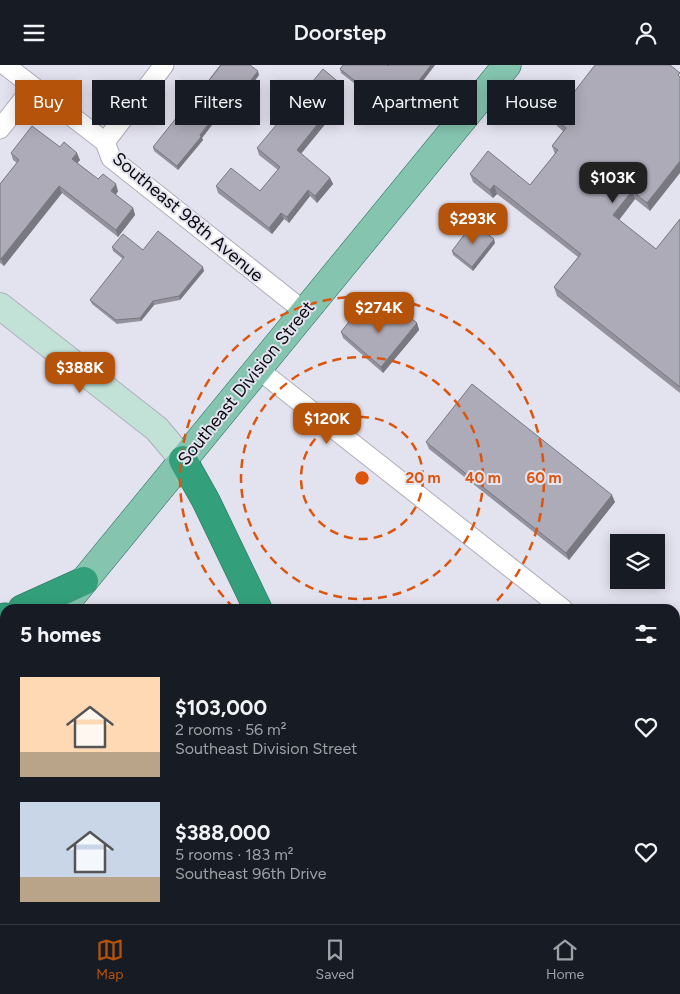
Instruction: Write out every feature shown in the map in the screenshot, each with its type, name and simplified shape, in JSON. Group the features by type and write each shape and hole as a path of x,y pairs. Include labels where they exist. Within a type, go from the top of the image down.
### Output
{"highway":[{"path":"183,461 206,501 256,604"},
{"path":"33,604 84,581"}],"main road":[{"name":"Southeast Division Street","path":"65,604 507,65"}],"street":[{"name":"Southeast 98th Avenue","path":"5,65 24,80"},
{"path":"104,142 164,65"},
{"path":"0,129 15,110"},
{"name":"Southeast 98th Avenue","path":"82,125 104,142 111,157 305,311"},
{"path":"0,306 157,429 183,461"},
{"path":"258,369 557,604"}],"building":[{"path":"221,65 250,65 258,71 251,80 209,80"},
{"path":"343,65 431,65 420,80 354,80 340,69"},
{"path":"595,65 670,65 680,73 678,75 680,77 680,161 647,203 632,191 613,215 656,249 680,219 680,387 554,287 581,254 494,185 490,190 470,174 488,151 530,185 558,150 552,146 566,128 562,125 575,125 575,91"},
{"path":"323,69 336,80 314,80"},
{"path":"175,120 175,125 208,125 200,135 201,137 177,166 153,147"},
{"path":"276,125 317,125 297,150 330,178 315,196 308,190 287,217 281,213 269,228 216,186 231,168 260,191 280,167 257,148"},
{"path":"32,126 60,147 64,142 77,153 72,159 98,179 103,174 116,184 111,191 133,208 116,230 59,186 0,259 0,184 19,160 11,153"},
{"path":"473,223 494,239 472,267 452,251"},
{"path":"158,231 203,267 179,296 153,301 140,318 116,320 90,300 124,257 112,247 123,234 143,250"},
{"path":"397,307 417,323 381,367 341,332 358,310 380,328"},
{"path":"472,384 612,495 566,553 426,442"}]}
